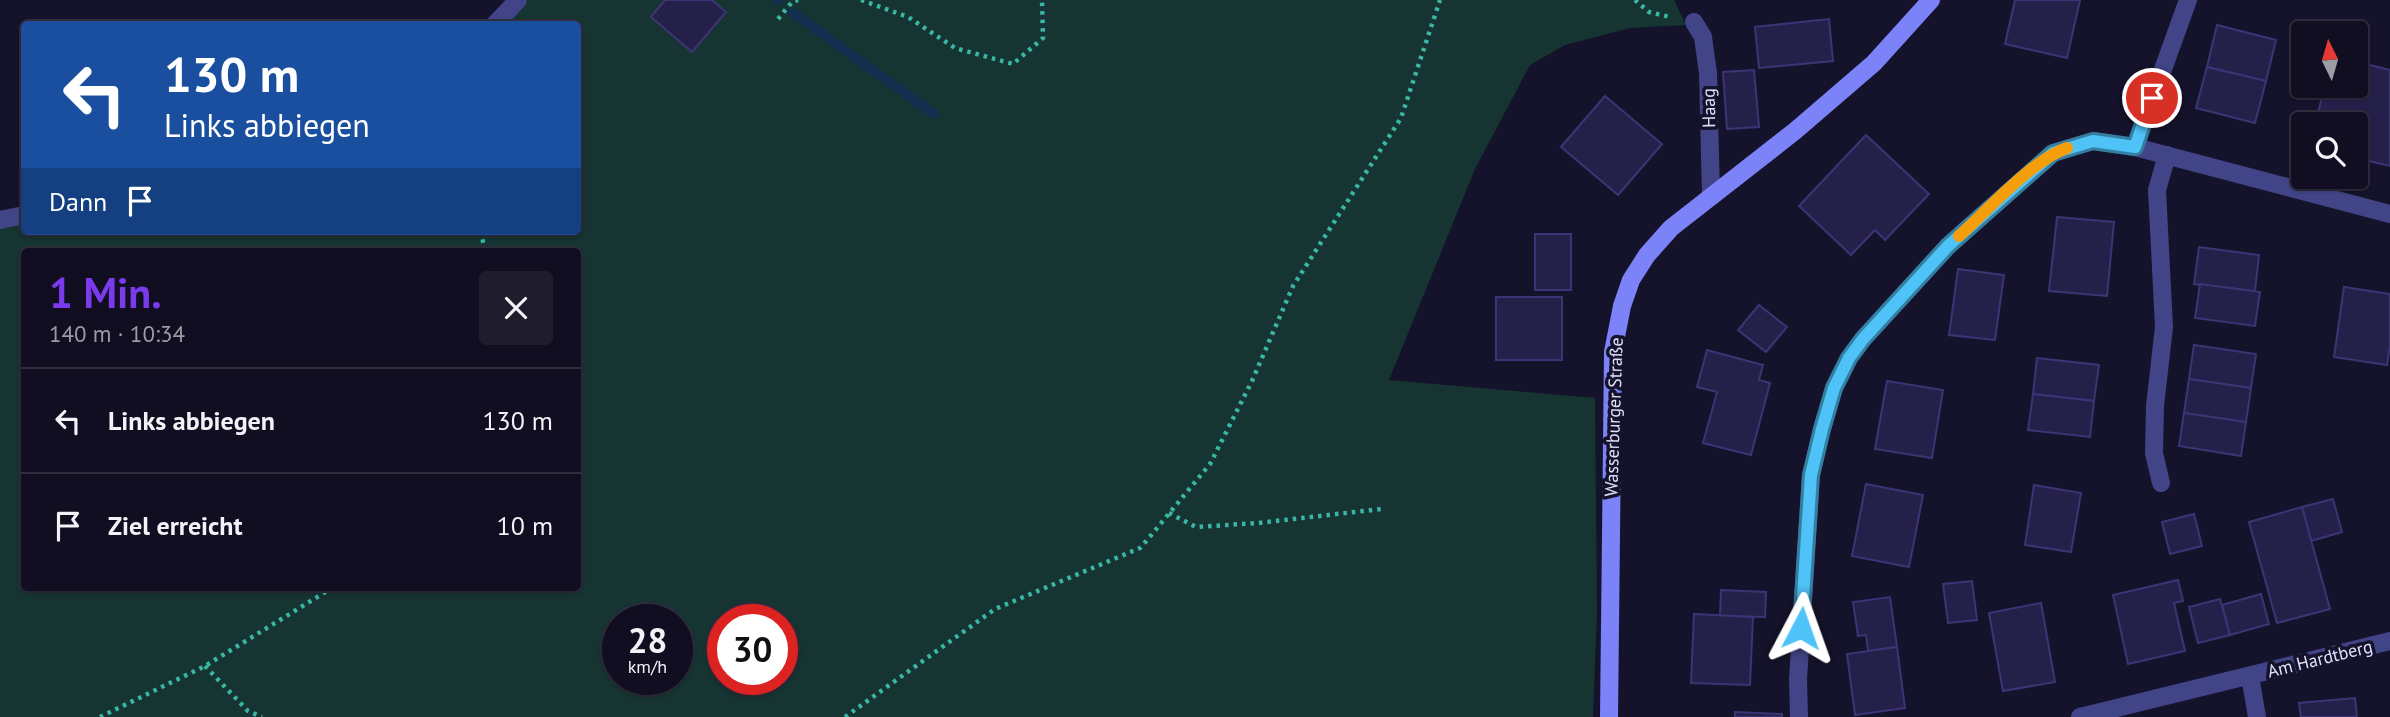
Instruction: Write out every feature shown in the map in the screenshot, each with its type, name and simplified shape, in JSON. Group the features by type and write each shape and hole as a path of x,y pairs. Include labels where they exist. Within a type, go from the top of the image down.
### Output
{"main road":[{"name":"Wasserburger Straße","path":"1609,717 1610,423 1613,352 1619,318 1631,280 1647,255 1671,228 1795,131 1874,63 1931,0"}],"street":[{"path":"498,21 518,0"},
{"path":"2135,147 2188,0"},
{"name":"Haag","path":"1694,22 1703,37 1708,73 1712,196"},
{"path":"1799,717 1799,666 1811,475 1834,388 1849,358 1863,339 1948,246 2053,153 2093,141 2135,147 2390,214"},
{"path":"2161,483 2154,453 2155,406 2164,327 2157,190 2167,155"},
{"path":"0,220 21,216"},
{"name":"Am Hardtberg","path":"2080,717 2390,641"},
{"name":"Am Hardtberg","path":"2250,676 2257,717"}],"path":[{"path":"778,19 792,2 798,0"},
{"path":"861,0 908,17 955,48 1013,64 1043,38 1042,0"},
{"path":"845,717 995,609 1140,548 1148,539 1210,464 1252,382 1293,286 1401,118 1440,0"},
{"path":"1635,0 1649,12 1672,17"},
{"path":"1169,513 1196,527 1381,509"},
{"path":"100,717 205,666 327,591"},
{"path":"205,666 248,711 262,717"}],"green space":[{"path":"527,0 1674,0 1686,25 1630,28 1565,45 1530,65 1475,169 1389,380 1595,398 1597,613 1593,717 0,717 0,226 21,222 21,235 581,235 581,21 507,21"}],"building":[{"path":"665,0 712,0 726,12 692,52 651,17"},
{"path":"2015,0 2080,0 2067,58 2005,44"},
{"path":"1829,19 1833,61 1759,68 1755,27"},
{"path":"2217,25 2276,40 2266,81 2207,67"},
{"path":"2368,64 2390,70 2390,166 2368,161 2368,112 2318,112 2322,98 2368,98"},
{"path":"2207,67 2266,81 2255,123 2196,108"},
{"path":"1754,70 1759,127 1727,129 1723,72"},
{"path":"1605,96 1662,144 1618,195 1561,147"},
{"path":"1866,135 1929,194 1885,240 1875,230 1851,255 1799,206"},
{"path":"2057,217 2114,222 2107,296 2049,291"},
{"path":"1535,234 1571,234 1571,290 1535,290"},
{"path":"2199,247 2259,255 2255,291 2194,284"},
{"path":"1958,269 2004,275 1995,340 1949,335"},
{"path":"2200,284 2260,292 2255,326 2195,318"},
{"path":"2344,287 2390,294 2390,345 2387,365 2334,357"},
{"path":"1496,297 1562,297 1562,360 1496,360"},
{"path":"1759,305 1787,327 1766,352 1738,330"},
{"path":"2194,345 2256,354 2251,388 2189,379"},
{"path":"1707,350 1763,365 1759,380 1770,383 1751,455 1703,443 1717,392 1697,387"},
{"path":"2037,358 2099,365 2094,401 2033,394"},
{"path":"2189,379 2251,388 2246,422 2184,413"},
{"path":"1887,381 1943,390 1932,458 1875,449"},
{"path":"2033,394 2094,401 2090,437 2028,430"},
{"path":"2184,413 2246,422 2241,456 2179,446"},
{"path":"1866,484 1923,495 1909,567 1852,556"},
{"path":"2034,485 2081,493 2071,552 2025,545"},
{"path":"2333,499 2342,532 2311,541 2302,507"},
{"path":"2302,507 2330,609 2277,623 2249,522"},
{"path":"2194,514 2202,546 2170,554 2162,522"},
{"path":"2178,580 2183,601 2174,603 2185,651 2128,664 2113,595"},
{"path":"1972,581 1977,620 1948,623 1943,584"},
{"path":"1721,590 1766,592 1765,617 1720,616"},
{"path":"2261,594 2269,624 2230,635 2222,605"},
{"path":"1890,597 1897,647 1868,651 1866,635 1858,636 1853,602"},
{"path":"2220,599 2230,635 2198,643 2189,607"},
{"path":"2041,603 2055,682 2003,691 1989,613"},
{"path":"1694,614 1753,617 1750,685 1691,683"},
{"path":"1897,647 1905,708 1855,715 1847,654"},
{"path":"2355,698 2357,717 2301,717 2299,703"},
{"path":"1735,712 1782,714 1782,717 1735,717"}],"waterway":[{"path":"792,12 934,114"}],"slow traffic":[{"path":"1959,236 2029,172 2053,153 2067,148"}],"route":[{"path":"1801,628 1811,475 1834,388 1849,358 1948,246 2053,153 2093,141 2135,147 2152,98"}]}
